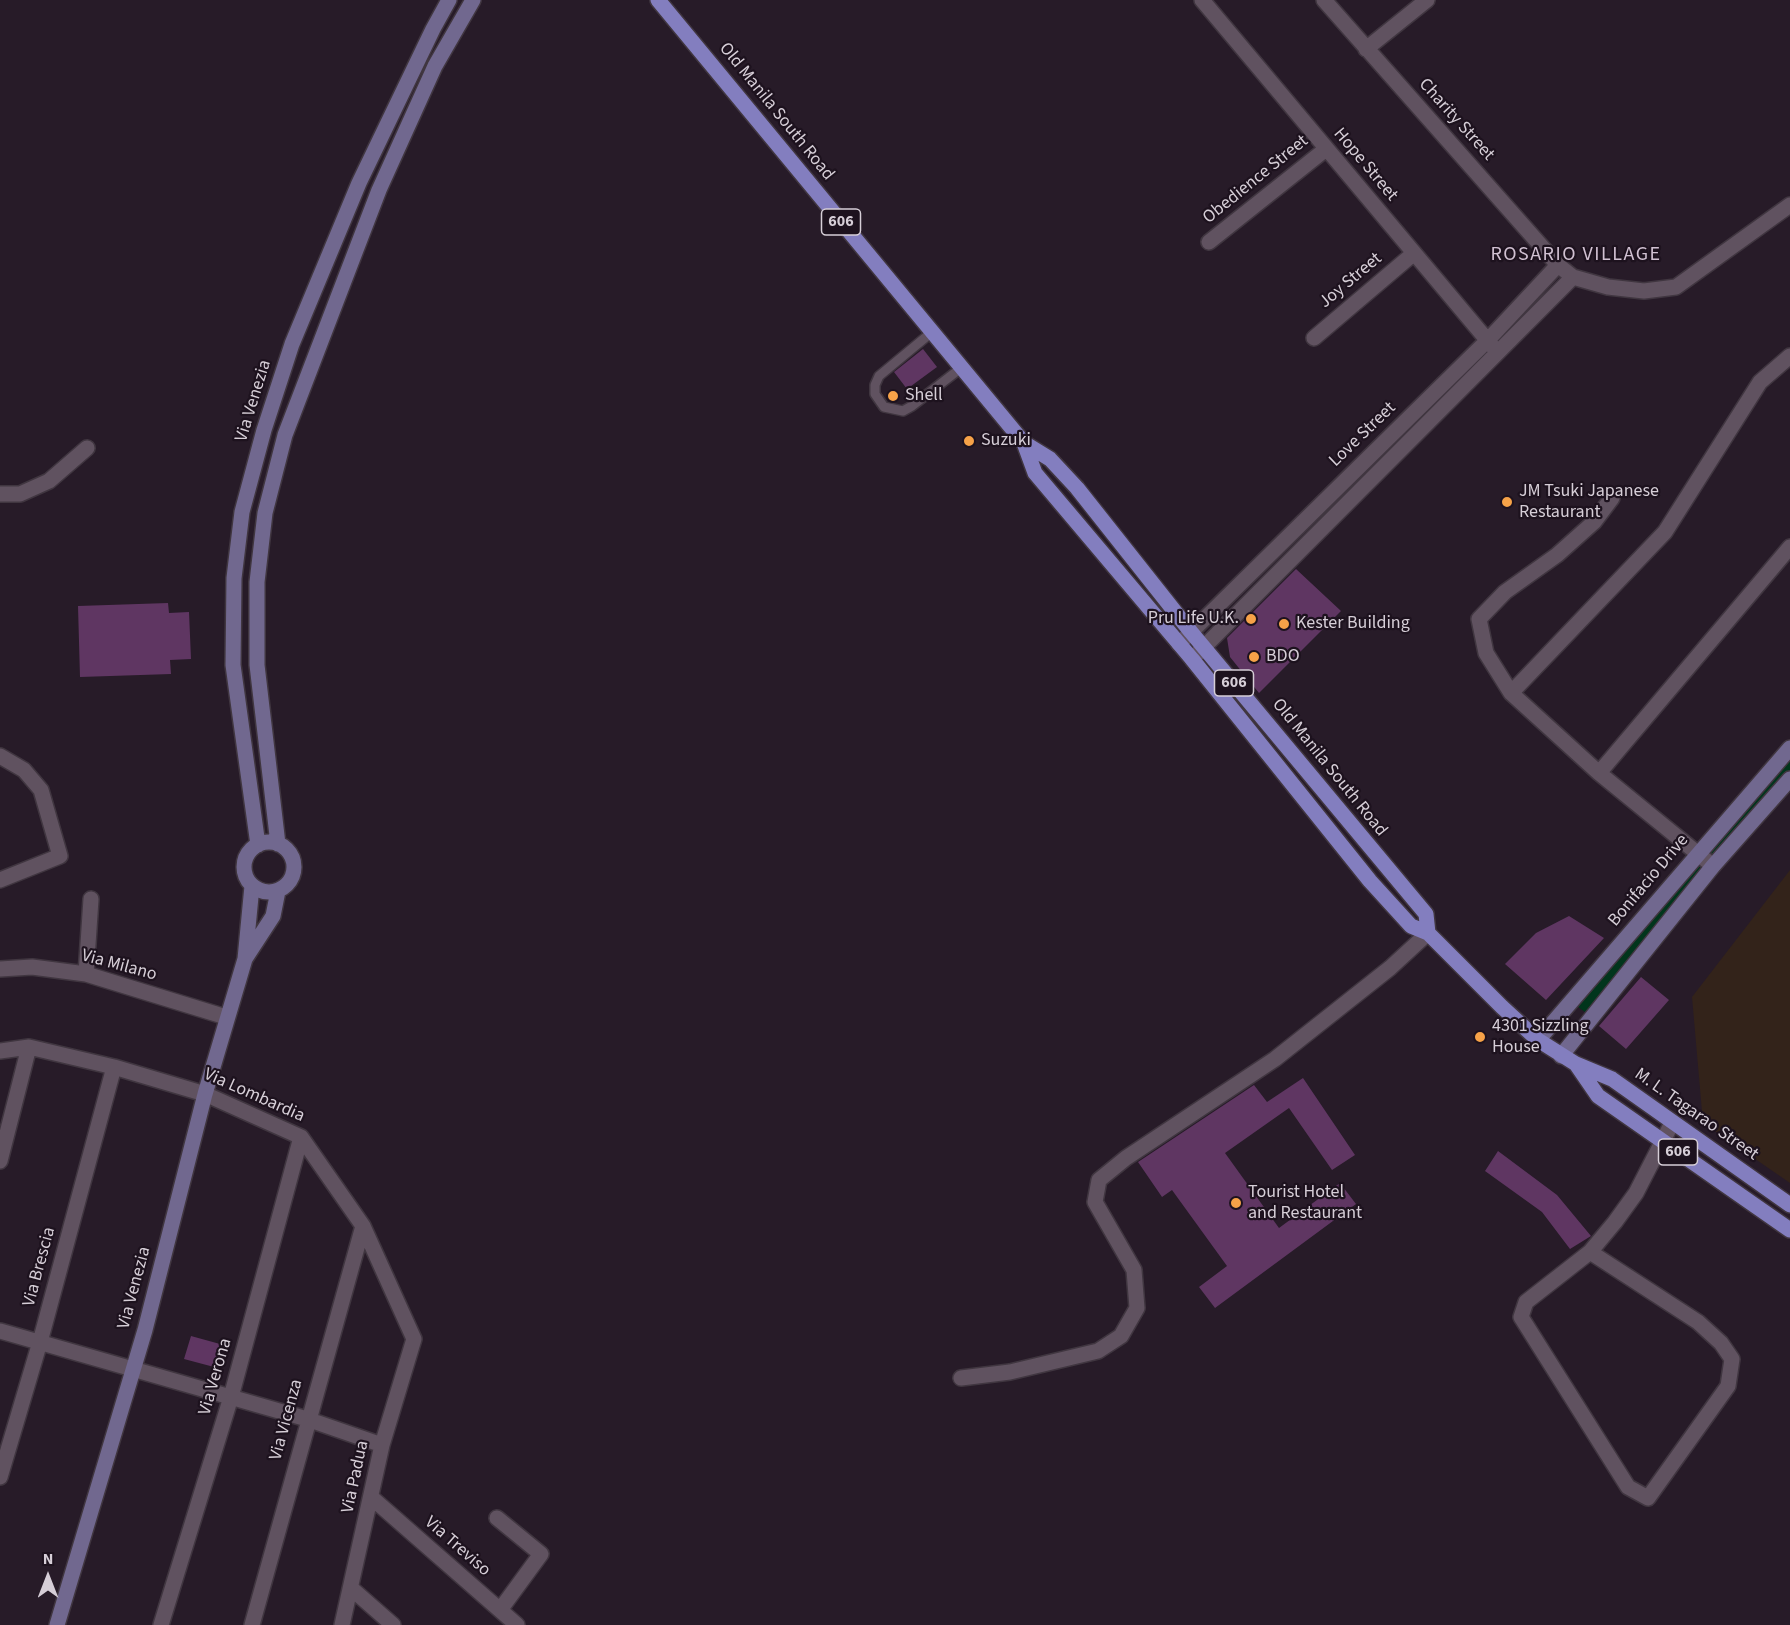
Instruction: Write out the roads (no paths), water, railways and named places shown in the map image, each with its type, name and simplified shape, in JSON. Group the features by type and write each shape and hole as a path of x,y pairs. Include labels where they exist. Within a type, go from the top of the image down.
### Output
{"main road":[{"name":"Old Manila South Road","path":"658,0 1024,443 1050,459 1077,488 1191,632 1426,914 1428,933"},
{"name":"Old Manila South Road","path":"1024,443 1035,473 1192,659 1370,881 1411,926 1428,933 1538,1040"},
{"name":"M. L. Tagarao Street","path":"1538,1040 1576,1064 1612,1079 1785,1202"},
{"name":"M. L. Tagarao Street","path":"1576,1064 1598,1096 1790,1230"},
{"path":"1767,1214 1785,1202"}],"street":[{"name":"Via Venezia","path":"258,845 233,665 234,578 242,512 264,430 292,344 359,183 449,0"},
{"path":"252,886 265,892 278,891 286,886 294,872 291,855 278,844 257,665 257,582 265,513 285,435 379,190 435,66 473,0"},
{"name":"Hope Street","path":"1202,0 1498,354"},
{"name":"Charity Street","path":"1324,0 1558,265"},
{"path":"1366,49 1427,0"},
{"name":"Obedience Street","path":"1209,242 1326,149"},
{"path":"1558,265 1573,277 1608,287 1644,291 1676,287 1790,205"},
{"name":"Joy Street","path":"1314,338 1413,254"},
{"name":"Love Street","path":"1179,644 1488,340 1558,265"},
{"name":"Love Street","path":"1192,659 1573,277"},
{"path":"1511,693 1665,532 1760,382 1790,356"},
{"path":"0,494 20,494 49,482 87,448"},
{"path":"1612,498 1594,522 1557,555 1504,592 1479,619 1486,653 1511,693 1599,773 1713,866"},
{"path":"1599,773 1790,547"},
{"name":"Bonifacio Drive","path":"1538,1040 1790,748"},
{"path":"0,756 24,770 41,790 60,856 0,880"},
{"path":"1561,1056 1713,866 1790,779"},
{"path":"245,959 252,886 244,872 246,856 258,845 278,844"},
{"path":"245,959 273,916 278,891"},
{"path":"86,974 90,899"},
{"path":"961,1378 1010,1372 1098,1351 1121,1336 1137,1308 1134,1270 1095,1202 1099,1180 1125,1158 1275,1059 1390,968 1428,933"},
{"name":"Via Venezia","path":"57,1625 133,1368 226,1017 245,959"},
{"name":"Via Milano","path":"0,969 32,967 86,974 226,1017"},
{"path":"0,1161 29,1047"},
{"name":"Via Lombardia","path":"0,1050 29,1047 114,1067 205,1094 301,1137 363,1226 414,1339"},
{"name":"Via Brescia","path":"0,1478 40,1342 114,1067"},
{"path":"1590,1252 1698,1322 1721,1343 1732,1359 1728,1386 1648,1498 1628,1487 1521,1317 1526,1302 1590,1252 1636,1193 1672,1123"},
{"name":"Via Verona","path":"161,1625 231,1397 301,1137"},
{"name":"Via Vicenza","path":"252,1625 307,1419 363,1226"},
{"path":"0,1330 307,1419 382,1445"},
{"name":"Via Padua","path":"342,1625 352,1589 382,1445 414,1339"},
{"name":"Via Treviso","path":"372,1498 517,1625"},
{"path":"497,1518 541,1554 500,1610"},
{"path":"352,1589 393,1625"}],"lane":[{"path":"932,332 879,376 875,385 875,394 884,407 903,411 961,368"}],"place":[{"name":"Shell","path":"893,396"},
{"name":"Suzuki","path":"969,441"},
{"name":"JM Tsuki Japanese Restaurant","path":"1507,502"},
{"name":"Pru Life U.K.","path":"1251,619"},
{"name":"Kester Building","path":"1284,624"},
{"name":"BDO","path":"1254,657"},
{"name":"4301 Sizzling House","path":"1480,1037"},
{"name":"Tourist Hotel and Restaurant","path":"1236,1203"}],"district":[{"name":"ROSARIO VILLAGE","path":"1576,256"}]}
